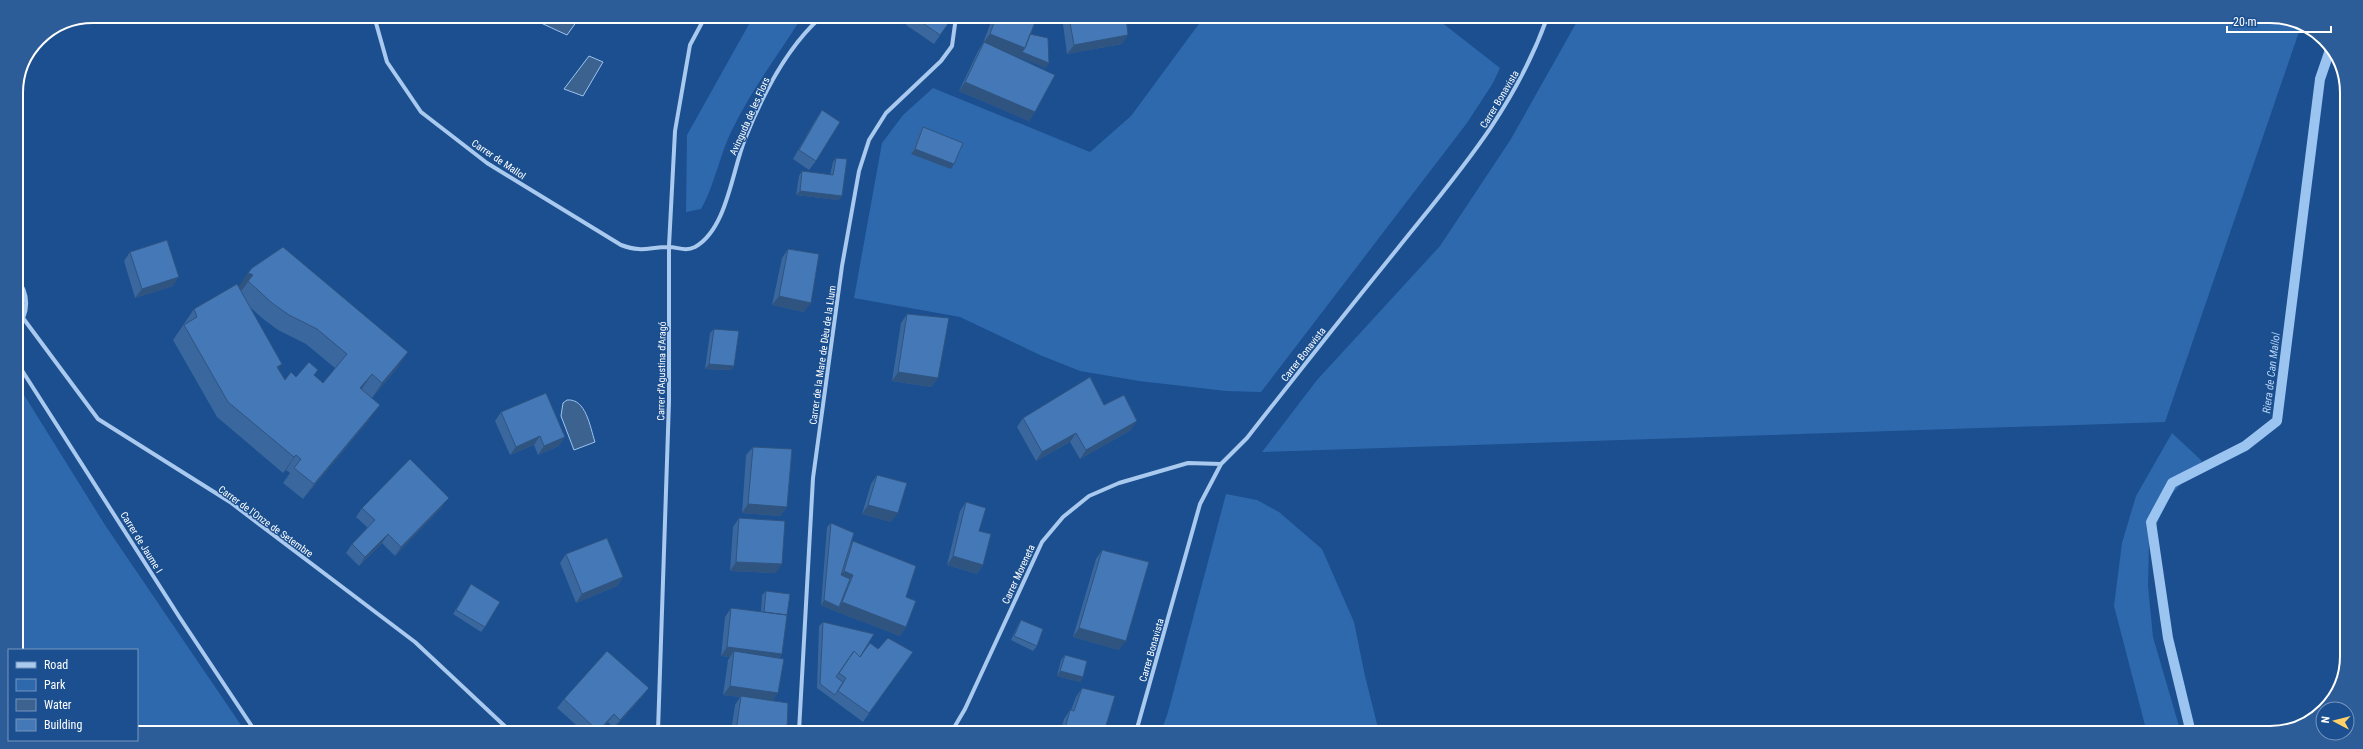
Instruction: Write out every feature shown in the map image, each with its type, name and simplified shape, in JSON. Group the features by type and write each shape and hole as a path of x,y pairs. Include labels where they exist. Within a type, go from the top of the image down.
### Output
{"street":[{"name":"Carrer de Mallol","path":"376,23 387,62 421,112 475,154 572,216 621,245 634,250 648,250 669,246"},
{"name":"Carrer d'Agustina d'Aragó","path":"658,726 669,401 669,246 675,130 690,45 702,23"},
{"name":"Avinguda de les Flors","path":"669,246 684,250 695,247 713,229 722,213 745,139 772,82 792,51 816,23"},
{"name":"Carrer de la Mare de Dèu de la Llum","path":"799,726 813,478 842,266 859,171 869,140 886,113 941,61 952,46 955,23"},
{"name":"Carrer Bonavista","path":"1138,726 1200,504 1221,464 1247,438 1481,144 1518,84 1532,57 1545,23"},
{"path":"23,287 26,299 23,318"},
{"name":"Carrer de l'Onze de Setembre","path":"23,318 98,419 230,502 415,642 505,726"},
{"name":"Carrer de Jaume I","path":"23,372 180,618 251,726"},
{"name":"Carrer Moreneta","path":"955,726 968,702 1042,542 1063,517 1089,496 1119,483 1188,463 1221,464"}],"green space":[{"path":"750,23 798,23 755,88 731,132 709,192 701,209 686,212 687,135"},
{"path":"1200,23 1442,23 1500,68 1493,83 1467,123 1261,392 1226,391 1139,381 1080,371 1040,355 960,317 854,298 882,143 903,115 933,88 1090,152 1131,116"},
{"path":"1576,23 2270,23 2288,25 2300,30 2165,422 1262,452 1317,380 1440,246 1511,139"},
{"path":"23,393 105,525 242,726 138,726 138,649 23,649"},
{"path":"2172,433 2202,461 2168,498 2149,542 2148,586 2153,637 2179,726 2145,726 2114,606 2122,543 2136,496"},
{"path":"1226,494 1257,500 1279,512 1322,549 1354,622 1378,726 1163,726"}],"water":[{"path":"541,23 576,23 567,35"},
{"path":"589,56 603,62 583,96 564,89"},
{"path":"567,400 579,404 583,408 595,442 574,450 561,416 563,403"}],"building":[{"path":"923,23 948,23 940,35"},
{"path":"994,23 1035,23 1025,48 990,34"},
{"path":"1070,23 1127,23 1128,35 1074,45"},
{"path":"1030,34 1048,38 1049,63 1022,52"},
{"path":"984,42 1055,75 1035,112 965,82"},
{"path":"822,110 840,122 816,161 799,150"},
{"path":"923,127 963,143 954,164 915,149"},
{"path":"836,158 847,159 842,196 800,191 802,171 833,175"},
{"path":"167,240 179,277 142,289 130,252"},
{"path":"283,247 408,352 382,383 372,374 360,388 380,405 314,484 294,468 301,459 296,455 294,457 228,402 184,325 197,317 194,309 237,284 282,364 277,367 285,380 291,372 296,377 309,362 318,370 314,375 323,383 347,354 317,329 289,315 272,303 248,281 253,275 248,273 252,268"},
{"path":"788,249 819,254 811,303 779,296"},
{"path":"907,314 949,318 938,378 898,372"},
{"path":"714,329 739,331 734,366 709,364"},
{"path":"1090,377 1104,405 1124,395 1137,421 1086,450 1076,433 1042,452 1023,418"},
{"path":"546,393 565,437 544,446 540,436 516,447 501,412"},
{"path":"753,447 792,449 787,507 748,504"},
{"path":"410,459 449,498 401,547 388,534 365,557 352,544 375,520 362,508"},
{"path":"877,475 907,483 898,513 868,505"},
{"path":"966,502 986,508 979,531 991,534 983,565 953,556"},
{"path":"739,518 785,521 782,564 736,562"},
{"path":"831,523 854,533 841,575 850,579 839,607 824,600"},
{"path":"607,538 623,577 582,594 566,554"},
{"path":"853,541 916,566 906,597 916,601 906,627 842,602 853,575 844,571"},
{"path":"1102,550 1149,562 1126,641 1079,628"},
{"path":"471,584 500,602 485,627 456,610"},
{"path":"766,591 790,594 787,615 764,612"},
{"path":"731,608 787,615 782,654 727,647"},
{"path":"1021,620 1043,629 1037,646 1014,636"},
{"path":"823,622 874,634 860,657 854,651 836,677 843,682 835,695 820,684"},
{"path":"888,638 913,652 869,713 838,691 846,678 839,673 854,651 860,657 870,643 878,649"},
{"path":"607,651 649,688 620,720 614,714 603,726 593,726 564,699"},
{"path":"734,651 784,659 778,693 730,686"},
{"path":"1065,655 1087,661 1083,677 1060,671"},
{"path":"1082,688 1115,696 1106,726 1066,726 1070,710 1074,711"},
{"path":"741,696 788,703 787,726 737,726"}],"waterway":[{"name":"Riera de Can Mallol","path":"2189,726 2168,638 2151,522 2172,483 2245,446 2277,421 2320,79 2328,55"}]}
